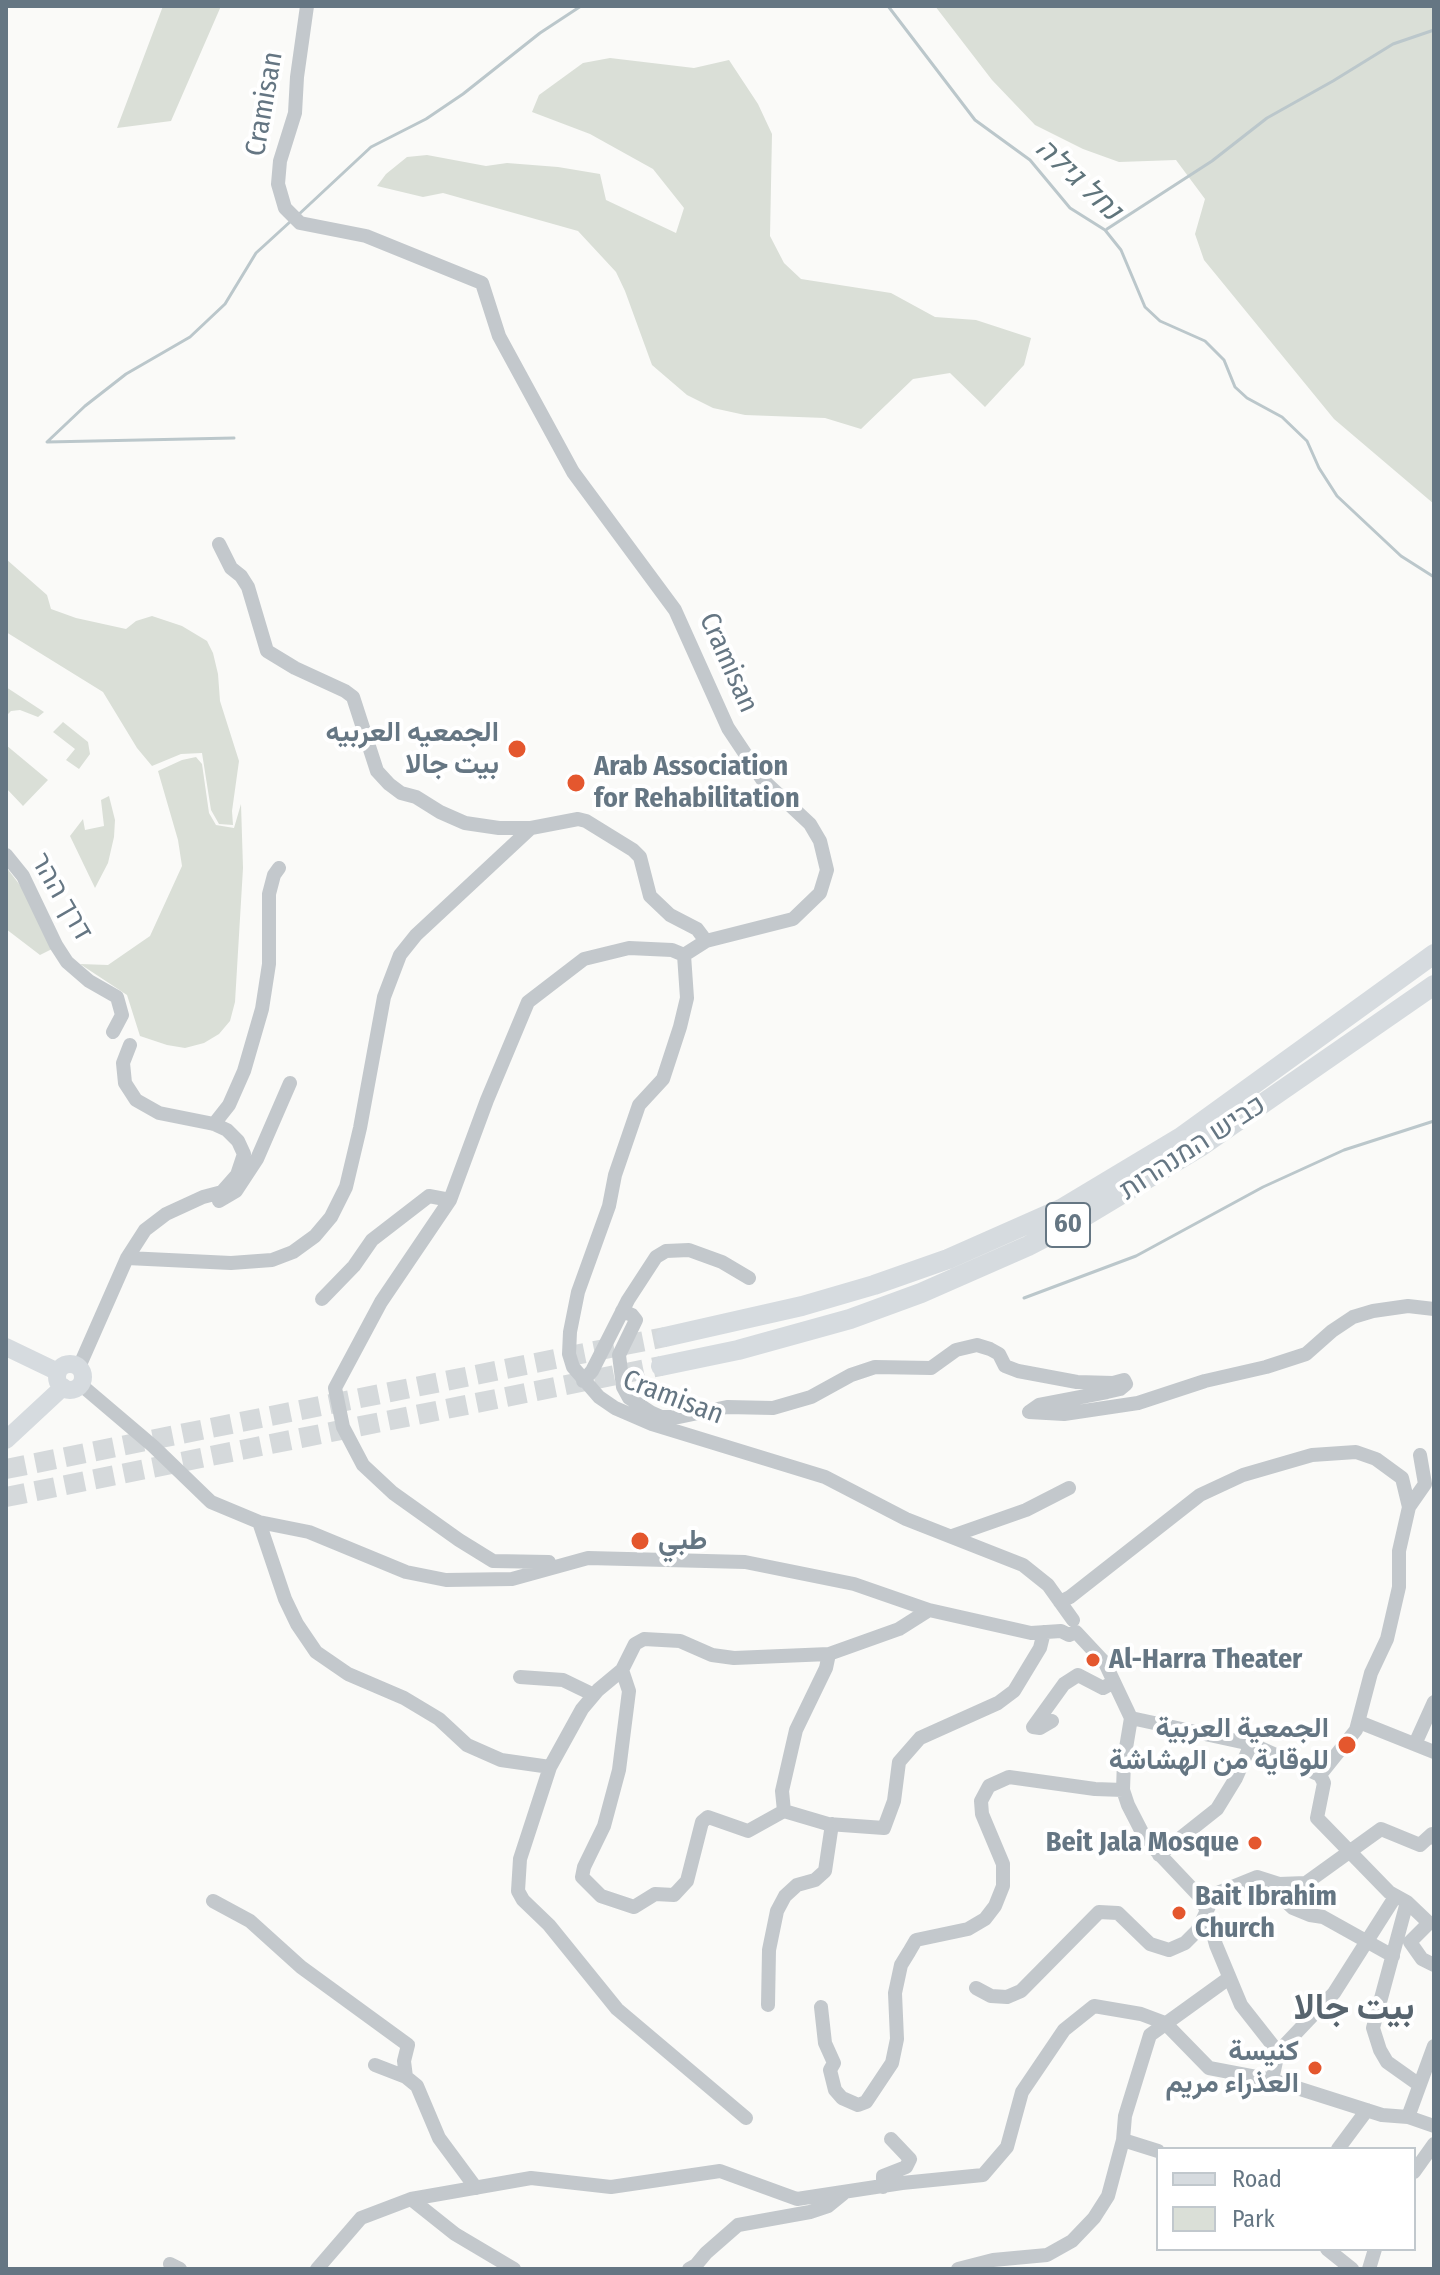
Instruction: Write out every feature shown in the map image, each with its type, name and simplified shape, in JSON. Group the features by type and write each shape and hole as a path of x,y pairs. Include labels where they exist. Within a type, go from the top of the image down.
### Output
{"highway":[{"name":"כביש המנהרות","path":"665,1337 802,1306 874,1285 948,1259 1034,1222 1090,1194 1181,1137 1434,954"},
{"name":"כביש המנהרות","path":"661,1366 738,1350 850,1319 921,1293 1028,1246 1096,1210 1200,1147 1432,986"}],"main road":[{"path":"6,1347 70,1378 6,1440"}],"street":[{"name":"Cramisan","path":"307,6 295,113 280,161 278,184 285,208 300,223 366,236 482,283 499,336 573,472 675,610 728,728 762,779 810,824 820,841 827,870 820,893 793,919 706,941 684,955 687,998 673,1054 663,1079 639,1105 615,1175 609,1206 578,1292 570,1332 569,1354 573,1367 599,1397 615,1408 652,1424 825,1477 906,1519 1023,1565 1048,1585 1061,1623 1105,1663 1131,1718"},
{"path":"219,544 231,568 248,587 267,651 353,697 377,771 389,784 401,793 416,797 465,823 499,828 531,828 578,819 620,840 640,857 650,896 670,915 697,929 706,941"},
{"path":"127,1258 231,1263 272,1260 293,1252 315,1236 331,1217 346,1187 384,997 400,955 416,935 531,828"},
{"name":"דרך ההר","path":"6,855 23,876 67,962 89,981 117,997 122,1015 113,1032"},
{"path":"214,1124 229,1105 244,1071 262,1009 269,964 269,894 279,868"},
{"path":"564,1563 493,1561 393,1493 363,1465 343,1427 335,1388 381,1302 450,1200 528,1002 584,959 629,948 672,950 684,955"},
{"path":"130,1045 123,1063 125,1083 136,1100 159,1113 214,1124 227,1130 238,1141 244,1154 237,1175 222,1192 166,1214 145,1230 127,1258 103,1319 70,1378 153,1446 211,1502 259,1522 309,1532 406,1572 446,1580 512,1579 588,1558 745,1562 854,1584 929,1610 1031,1633 1061,1623"},
{"path":"203,1197 221,1201 236,1191 257,1159 290,1083"},
{"path":"322,1299 354,1266 372,1240 429,1196 450,1200"},
{"path":"583,1381 592,1371 622,1311 656,1257 666,1251 689,1250 702,1253 749,1278"},
{"path":"622,1311 636,1320 619,1355 623,1387 629,1398 652,1413 661,1417 679,1417 727,1407 773,1408 811,1397 851,1375 875,1367 931,1368 956,1350 977,1345 999,1354 1005,1366 1018,1371 1077,1382 1113,1383 1124,1380 1126,1384 1120,1389 1039,1405 1029,1412 1064,1414 1138,1403 1306,1354 1353,1317 1373,1311 1408,1306 1434,1309"},
{"path":"622,1670 629,1691 619,1770 604,1826 582,1877 601,1896 634,1907 655,1894 674,1895 687,1881 702,1822 708,1817 748,1831 784,1811 832,1824 884,1828 894,1801 899,1762 920,1738 986,1709 1014,1691 1040,1648 1061,1623 1070,1597 1200,1495 1243,1475 1312,1455 1356,1452 1376,1459 1402,1478 1409,1507"},
{"path":"1320,1775 1356,1730 1371,1673 1387,1639 1399,1587 1399,1551 1409,1507 1425,1484 1420,1455"},
{"path":"951,1536 1026,1510 1069,1488"},
{"path":"259,1522 285,1599 316,1652 348,1674 404,1698 439,1719 467,1745 501,1760 550,1767"},
{"path":"746,2118 617,2009 549,1925 523,1900 518,1891 520,1859 550,1767 582,1709 622,1670 635,1644 644,1639 680,1641 712,1655 734,1658 829,1654 899,1629 929,1610"},
{"path":"784,1811 782,1791 796,1730 826,1668 829,1654"},
{"path":"1052,1721 1040,1728 1033,1727 1064,1684 1078,1675 1103,1688 1114,1682"},
{"path":"520,1677 563,1680 594,1695"},
{"path":"1415,1744 1434,1702"},
{"path":"1278,2052 1241,2005 1199,1896 1146,1840 1128,1805 1123,1790 1124,1760 1131,1718 1251,1744 1320,1775 1324,1783 1317,1818 1401,1900 1432,1923 1410,1942 1422,1959 1434,1965"},
{"path":"1359,1722 1434,1752"},
{"path":"1159,1855 1217,1809 1236,1778 1251,1744"},
{"path":"821,2007 825,2043 834,2063 830,2070 835,2090 842,2098 858,2105 866,2102 892,2063 897,2039 895,1993 901,1965 916,1940 968,1929 985,1919 995,1906 1003,1886 1003,1864 982,1814 981,1801 989,1786 1009,1777 1123,1790"},
{"path":"768,2005 769,1950 777,1911 785,1896 797,1885 815,1880 825,1871 832,1824"},
{"path":"976,1988 991,1996 1007,1997 1021,1991 1099,1912 1118,1913 1150,1944 1169,1950 1185,1943 1197,1931 1215,1894 1257,1877 1279,1884 1306,1883 1381,1829 1420,1845 1433,1833"},
{"path":"1279,1884 1280,1896 1293,1908 1323,1917 1393,1956"},
{"path":"1272,2080 1278,2052 1334,1993 1365,1942 1401,1900"},
{"path":"1401,1900 1393,1956 1373,2028 1387,2062 1418,2084"},
{"path":"213,1901 250,1921 301,1967 408,2045 404,2061 406,2077"},
{"path":"958,2269 993,2260 1047,2255 1072,2241 1094,2218 1108,2196 1123,2140 1125,2116 1150,2035 1229,1978"},
{"path":"317,2269 361,2218 411,2199 531,2178 611,2187 720,2171 797,2199 983,2175 1007,2147 1022,2092 1064,2030 1094,2006 1141,2014 1165,2023 1209,2068 1272,2080 1382,2115 1408,2117 1434,2126"},
{"path":"1408,2117 1434,2046"},
{"path":"375,2065 406,2077 417,2086 439,2138 476,2188"},
{"path":"1339,2147 1367,2110"},
{"path":"883,2187 883,2176 906,2167 910,2159 891,2139"},
{"path":"1123,2140 1156,2150"},
{"path":"1416,2169 1434,2144"},
{"path":"689,2269 738,2225 810,2212 828,2206 844,2193"},
{"path":"411,2199 455,2234 514,2269"},
{"path":"1330,2251 1352,2269"}],"green space":[{"path":"163,6 221,6 171,121 117,128"},
{"path":"935,6 1434,6 1434,504 1334,419 1204,260 1195,234 1205,199 1176,160 1119,162 1083,149 1035,125 992,80"},
{"path":"610,58 694,68 729,60 758,104 772,134 770,236 784,263 801,279 891,293 935,317 976,320 1031,338 1024,365 985,407 950,373 913,379 861,429 825,418 745,415 713,408 687,395 652,365 616,272 578,231 443,193 423,197 377,186 407,157 427,155 486,166 507,163 558,167 600,174 606,200 676,233 684,208 653,169 590,134 532,112 539,95 583,63"},
{"path":"6,559 47,595 51,609 126,629 136,621 152,616 182,626 207,641 218,674 220,701 239,761 233,825 219,824 211,810 202,753 181,754 152,766 137,748 103,692 6,632"},
{"path":"6,687 44,712 38,717 20,710 11,711 6,716"},
{"path":"63,722 88,742 90,754 79,769 66,760 75,749 53,732"},
{"path":"6,745 48,780 23,806 6,788"},
{"path":"196,757 202,764 209,813 216,825 234,828 241,804 243,868 235,1002 230,1021 219,1034 204,1043 185,1048 140,1036 127,995 80,964 108,965 150,936 182,866 178,840 158,771"},
{"path":"109,796 115,820 114,837 108,863 95,888 70,836 83,819 85,830 104,826 101,800"},
{"path":"6,867 33,902 54,948 40,955 6,929"}],"waterway":[{"path":"297,216 371,147 426,119 581,6"},
{"name":"נחל גילה","path":"888,6 975,120 1030,160 1070,208 1105,230 1121,250 1145,307 1160,321 1205,341 1224,360 1235,387 1247,398 1282,417 1307,441 1337,496 1401,556 1434,577"},
{"path":"1107,229 1212,161 1267,118 1393,44 1434,30"},
{"path":"234,438 47,442 85,406 126,374 190,337 225,304 256,253 291,221"},
{"path":"1024,1298 1136,1256 1263,1187 1344,1150 1434,1121"}],"tunnel":[{"path":"6,1469 665,1337"},
{"path":"6,1497 661,1366"}],"place":[{"name":"الجمعيه العربيه بيت جالا","path":"517,749"},
{"name":"Arab Association for Rehabilitation","path":"576,783"},
{"name":"طبي","path":"640,1541"},
{"name":"Al-Harra Theater","path":"1093,1660"},
{"name":"الجمعية العربية للوقاية من الهشاشة","path":"1347,1745"},
{"name":"Beit Jala Mosque","path":"1255,1843"},
{"name":"Bait Ibrahim Church","path":"1179,1913"},
{"name":"كنيسة العذراء مريم","path":"1315,2068"}],"district":[{"name":"بيت جالا","path":"1354,2009"}]}
